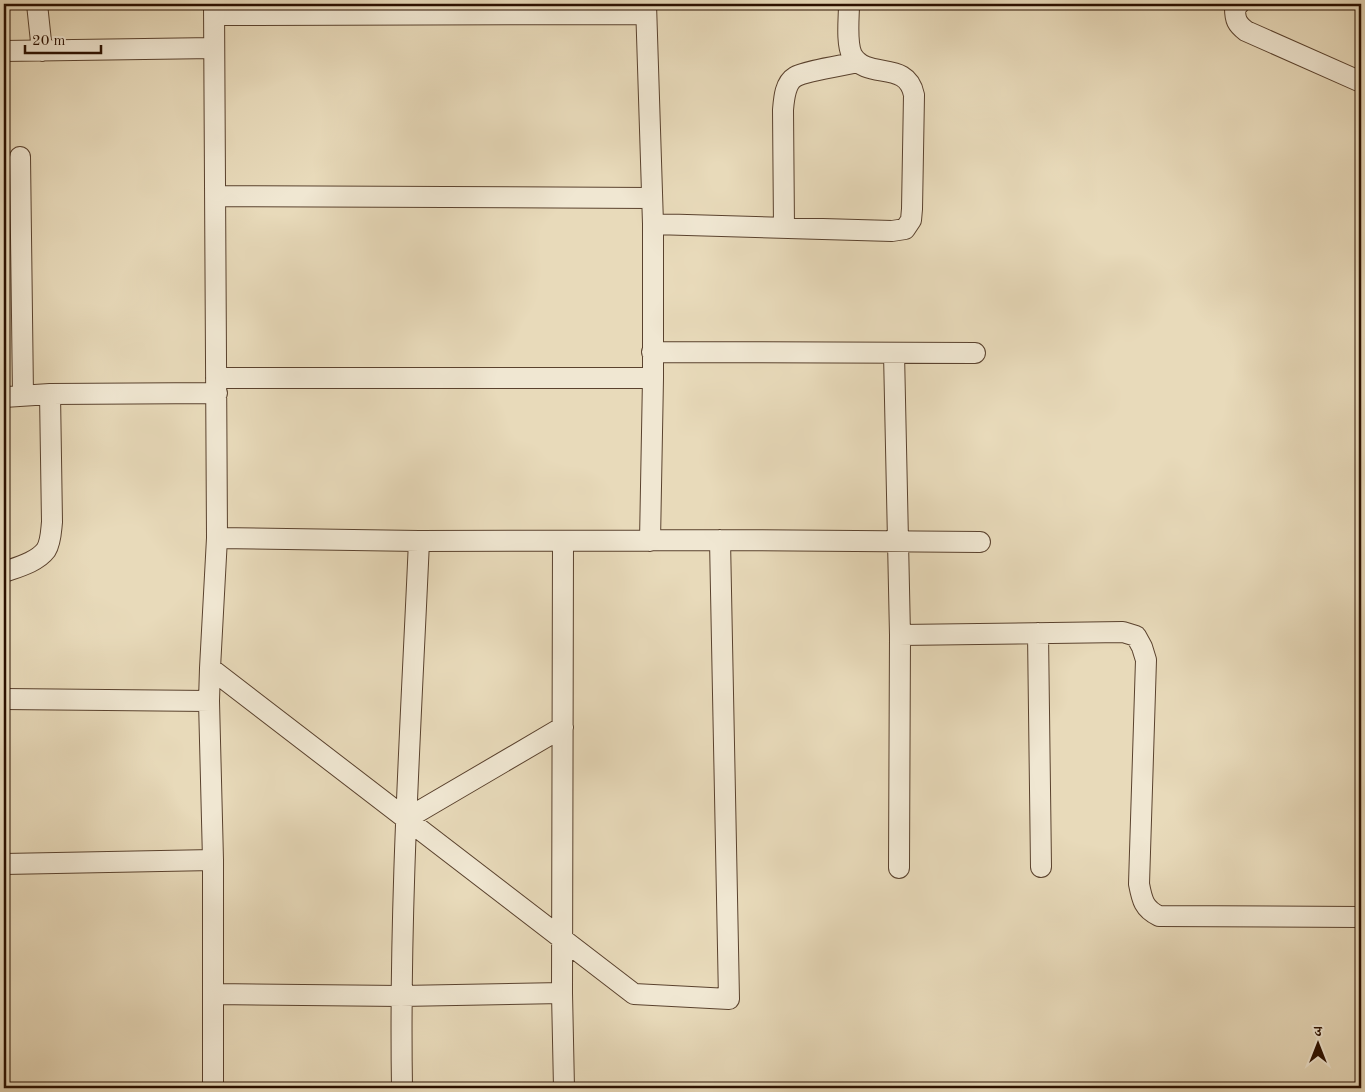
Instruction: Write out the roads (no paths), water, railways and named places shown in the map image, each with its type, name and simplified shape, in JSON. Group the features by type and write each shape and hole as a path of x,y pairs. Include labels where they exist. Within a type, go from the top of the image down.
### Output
{"street":[{"path":"37,4 42,51"},
{"path":"652,224 892,231 905,229 911,220 914,95 912,85 901,74 872,69 858,62 852,54 849,44 849,4"},
{"path":"1239,4 1234,8 1234,17 1238,24 1246,31 1361,82"},
{"path":"213,1088 213,860 209,701 217,538 214,9 646,9 652,224 653,378 650,541"},
{"path":"4,51 214,48"},
{"path":"784,228 783,110 787,86 795,77 858,62"},
{"path":"20,157 13,396 216,386 653,378"},
{"path":"216,196 651,198"},
{"path":"652,352 975,353"},
{"path":"894,353 900,635 899,868"},
{"path":"4,572 30,562 46,550 50,539 52,522 50,394"},
{"path":"217,538 419,541 720,540 980,542"},
{"path":"210,668 634,994 729,1000 720,540"},
{"path":"402,1088 401,996 406,819 419,541"},
{"path":"563,541 562,993 564,1088"},
{"path":"900,635 1123,632 1136,636 1142,646 1146,660 1138,884 1142,901 1149,911 1159,916 1361,917"},
{"path":"1038,634 1041,867"},
{"path":"4,699 209,701"},
{"path":"406,819 563,727"},
{"path":"4,864 213,860"},
{"path":"213,994 401,996 562,993"}]}
